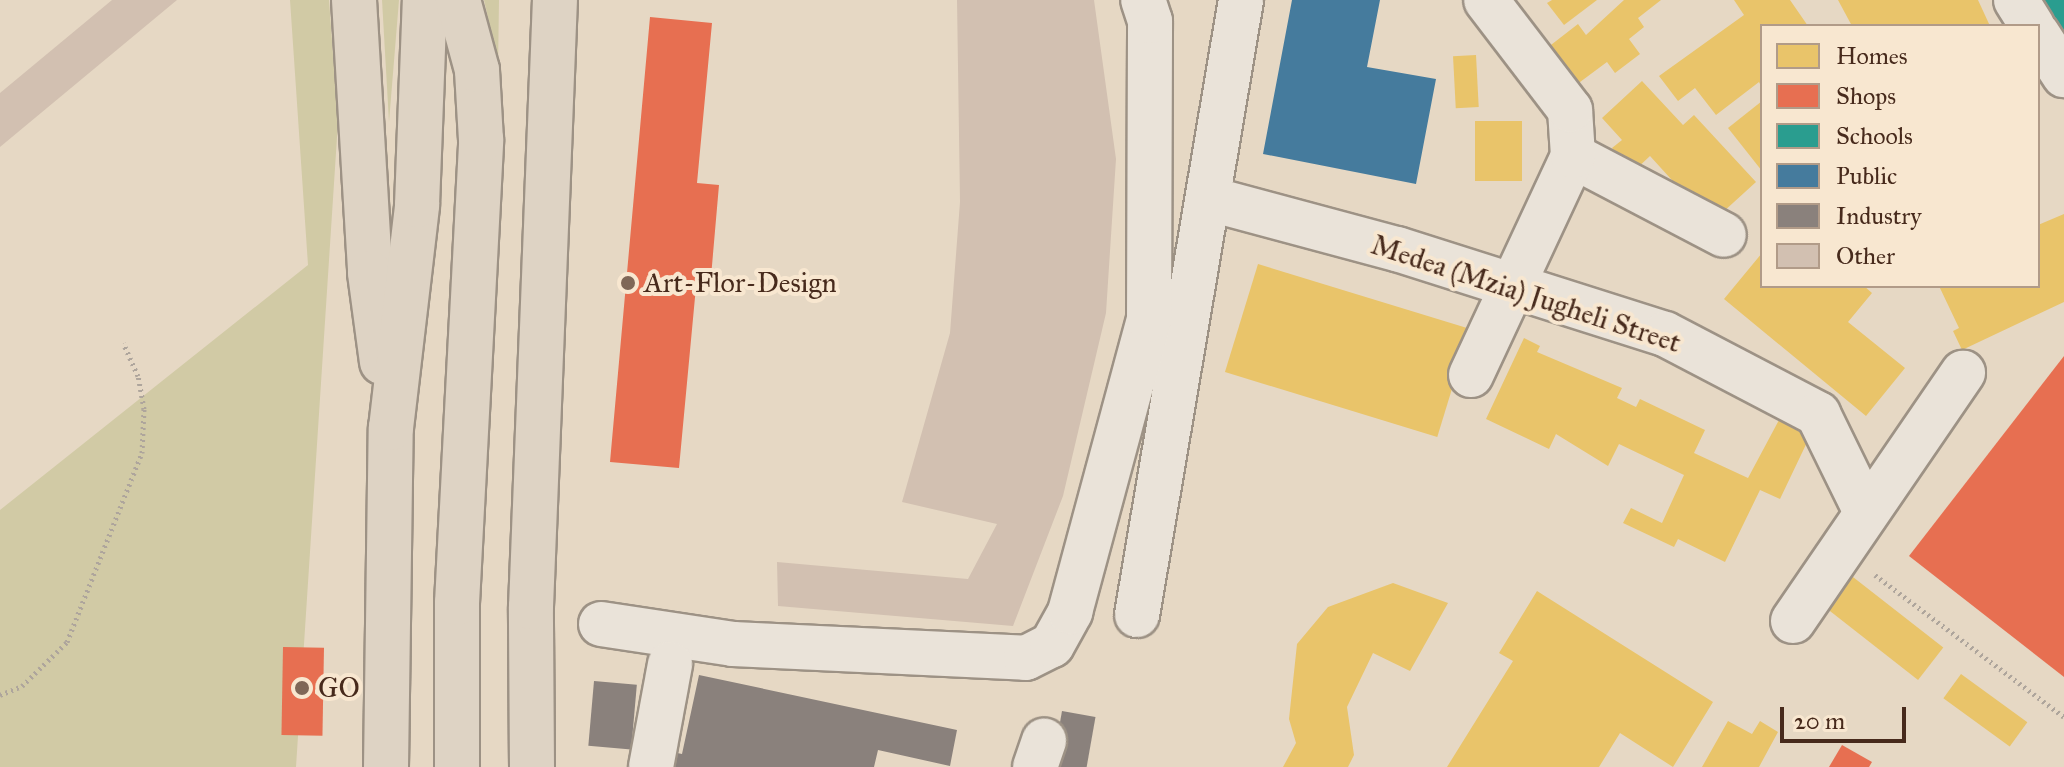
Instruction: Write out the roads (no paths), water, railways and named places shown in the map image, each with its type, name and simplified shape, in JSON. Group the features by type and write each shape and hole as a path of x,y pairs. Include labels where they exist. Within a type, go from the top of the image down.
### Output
{"main road":[{"path":"354,0 370,273 391,428"},
{"path":"384,761 391,428 417,205 425,0"},
{"path":"458,0 480,102 456,746 463,767"},
{"path":"532,0 549,103"},
{"path":"532,767 531,607 555,0"}],"street":[{"path":"601,624 733,644 1011,658 1026,658 1052,645 1070,612 1149,320 1150,21 1143,0"},
{"path":"1137,615 1184,358 1241,0"},
{"path":"1471,375 1509,284 1573,156 1570,110 1486,0"},
{"path":"2016,0 2031,24"},
{"path":"2040,38 2064,75"},
{"path":"1573,156 1724,235"},
{"name":"Medea (Mzia) Jugheli Street","path":"1210,199 1509,284 1665,334 1818,414 1866,512"},
{"path":"1793,621 1963,373"},
{"path":"651,767 670,664"}],"place":[{"name":"Art-Flor-Design","path":"628,283"},
{"name":"GO","path":"302,688"}]}
